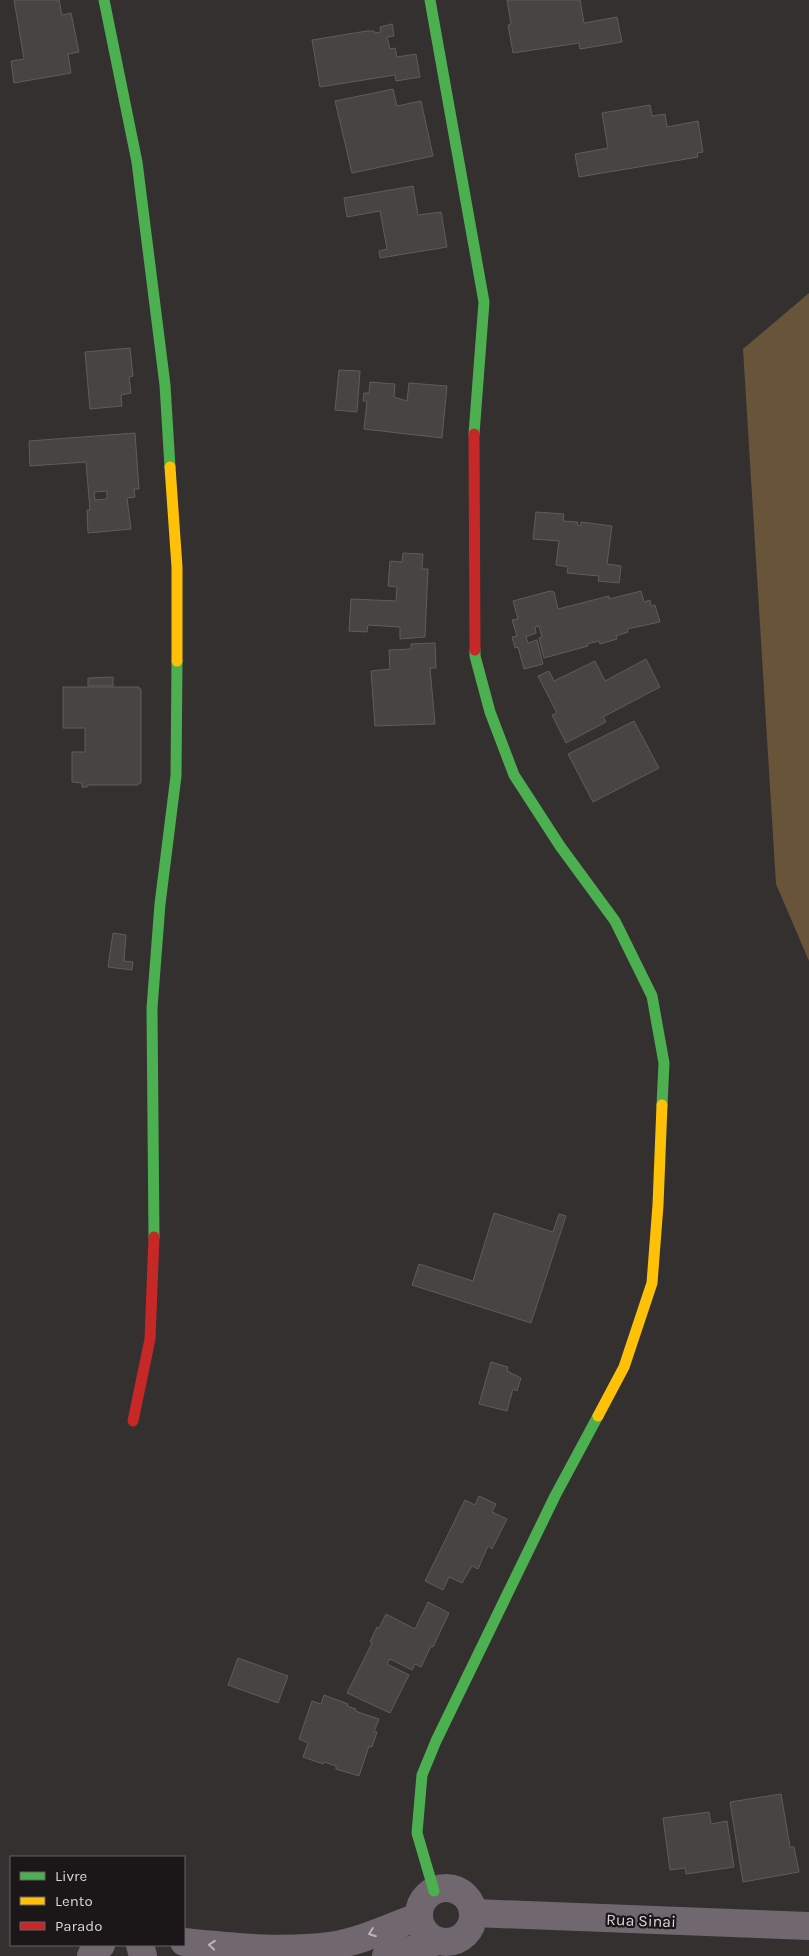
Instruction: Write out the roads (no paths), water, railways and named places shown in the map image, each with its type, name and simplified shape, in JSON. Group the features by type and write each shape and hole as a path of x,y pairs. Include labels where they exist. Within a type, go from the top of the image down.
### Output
{"street":[{"path":"104,0 137,162 165,386 178,567 176,776 160,904 152,1008 154,1245 150,1339 133,1421"},
{"path":"430,0 484,302 474,439 475,656 490,712 514,775 560,846 615,921 652,996 664,1063 658,1204 652,1283 624,1367 555,1496 436,1740 422,1775 417,1833 434,1891"},
{"path":"386,1956 418,1948 453,1946 466,1934 472,1924 473,1913 471,1903 464,1895 455,1890 444,1888 434,1891 426,1898 420,1907 418,1917 428,1936 453,1946"},
{"name":"Rua Sinai","path":"473,1913 809,1926"},
{"path":"185,1942 251,1952 331,1946 357,1939 418,1917"},
{"path":"91,1956 95,1948 99,1946"}]}
